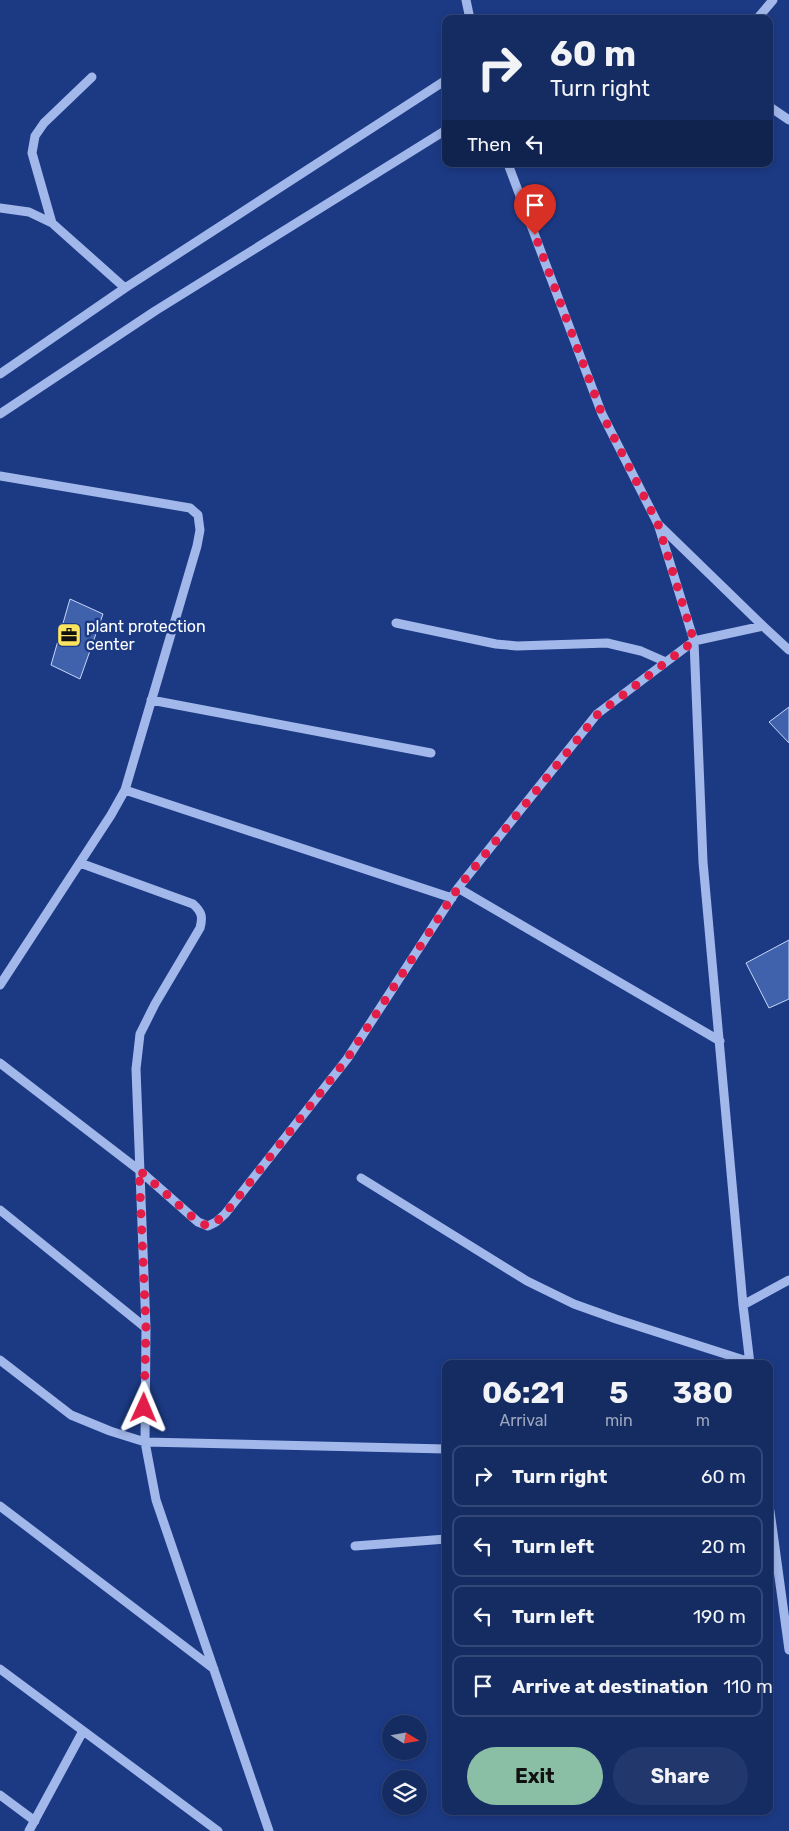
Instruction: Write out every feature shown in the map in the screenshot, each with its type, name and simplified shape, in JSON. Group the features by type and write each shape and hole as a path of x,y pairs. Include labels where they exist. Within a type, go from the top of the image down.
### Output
{"street":[{"path":"466,0 469,15"},
{"path":"760,15 773,0"},
{"path":"52,223 32,153 34,136 44,123 92,77"},
{"path":"0,374 125,288 442,83"},
{"path":"773,109 789,120"},
{"path":"0,414 155,311 442,132"},
{"path":"509,167 602,414 658,524 694,641 704,862 743,1305 750,1360"},
{"path":"0,208 29,212 52,223 125,288"},
{"path":"0,476 190,508 198,515 200,530 197,546 125,790 111,815 0,985"},
{"path":"658,524 789,650"},
{"path":"396,623 496,644 517,646 607,643 641,650 666,662"},
{"path":"0,1063 139,1170 198,1222 208,1226 216,1222 225,1214 347,1059 458,888 598,714 694,641 763,626"},
{"path":"151,700 430,753"},
{"path":"125,790 452,898"},
{"path":"80,863 193,904 200,910 203,918 200,928 155,1004 140,1034 136,1069 146,1328 145,1442 156,1500 269,1831"},
{"path":"458,888 720,1041"},
{"path":"361,1178 526,1282 574,1304 616,1320 741,1360"},
{"path":"0,1210 146,1328"},
{"path":"743,1305 789,1280"},
{"path":"0,1360 71,1415 110,1431 145,1442 442,1449"},
{"path":"0,1506 214,1669"},
{"path":"773,1536 789,1650"},
{"path":"355,1546 442,1540"},
{"path":"0,1669 218,1831"},
{"path":"30,1831 82,1731"},
{"path":"0,1795 35,1821"}],"building":[{"path":"70,599 103,614 80,679 51,665"},
{"path":"789,707 789,743 769,722"},
{"path":"789,940 789,999 769,1008 746,963"}],"place":[{"name":"plant protection center","path":"69,635"}],"route":[{"path":"144,1408 146,1328 139,1170 198,1222 208,1226 225,1214 347,1059 458,888 598,714 694,641 658,524 602,414 535,235"}]}
